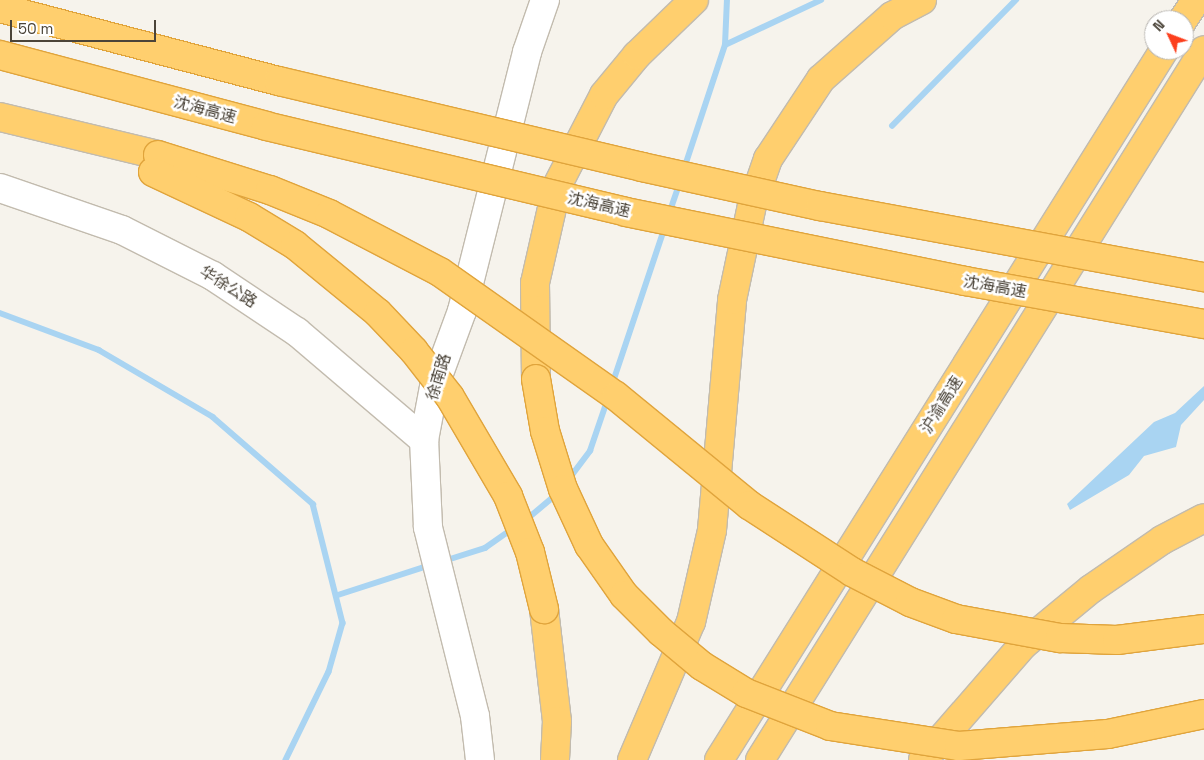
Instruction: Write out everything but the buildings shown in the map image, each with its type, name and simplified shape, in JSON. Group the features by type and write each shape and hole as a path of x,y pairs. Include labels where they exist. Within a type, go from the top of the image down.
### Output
{"highway":[{"path":"632,760 691,622 712,530 732,300 752,205 768,159 821,79 892,16 922,0"},
{"path":"0,8 288,83 642,167 848,212 1204,277"},
{"path":"685,9 604,95 557,186 535,283 536,379 545,431 563,489 589,545 624,595 661,632 702,666 746,694 830,726 959,746 1108,734 1204,714"},
{"path":"760,760 1204,50"},
{"name":"沈海高速","path":"0,55 266,126 626,212 956,280 1204,324"},
{"name":"沪渝高速","path":"719,760 1158,60"},
{"path":"0,117 155,163 295,245 378,313 414,351 450,397 508,496 530,552 544,609 557,721 555,760"},
{"path":"0,121 155,163 270,190 329,214 440,272 616,396 749,505 852,572 910,602 956,619 1060,638 1117,640 1204,629"},
{"path":"923,760 1023,645 1091,589 1204,518"}],"street":[{"name":"徐南路","path":"480,760 475,716 428,527 424,440 434,386 462,311 527,52 546,0"},
{"name":"华徐公路","path":"0,188 122,230 213,276 297,332 424,440"}],"water":[{"path":"1204,386 1204,400 1181,425 1176,447 1144,456 1129,475 1070,510 1067,504 1154,422 1175,413"}],"waterway":[{"path":"684,169 725,45 727,0"},
{"path":"725,45 821,0"},
{"path":"892,126 1016,0"},
{"path":"669,214 680,182"},
{"path":"612,385 665,227"},
{"path":"0,313 99,350 213,417 313,504 343,623 329,672 286,760"},
{"path":"569,479 590,451 608,398"},
{"path":"526,520 557,494"},
{"path":"444,561 485,548 512,529"},
{"path":"338,595 431,565"}]}
